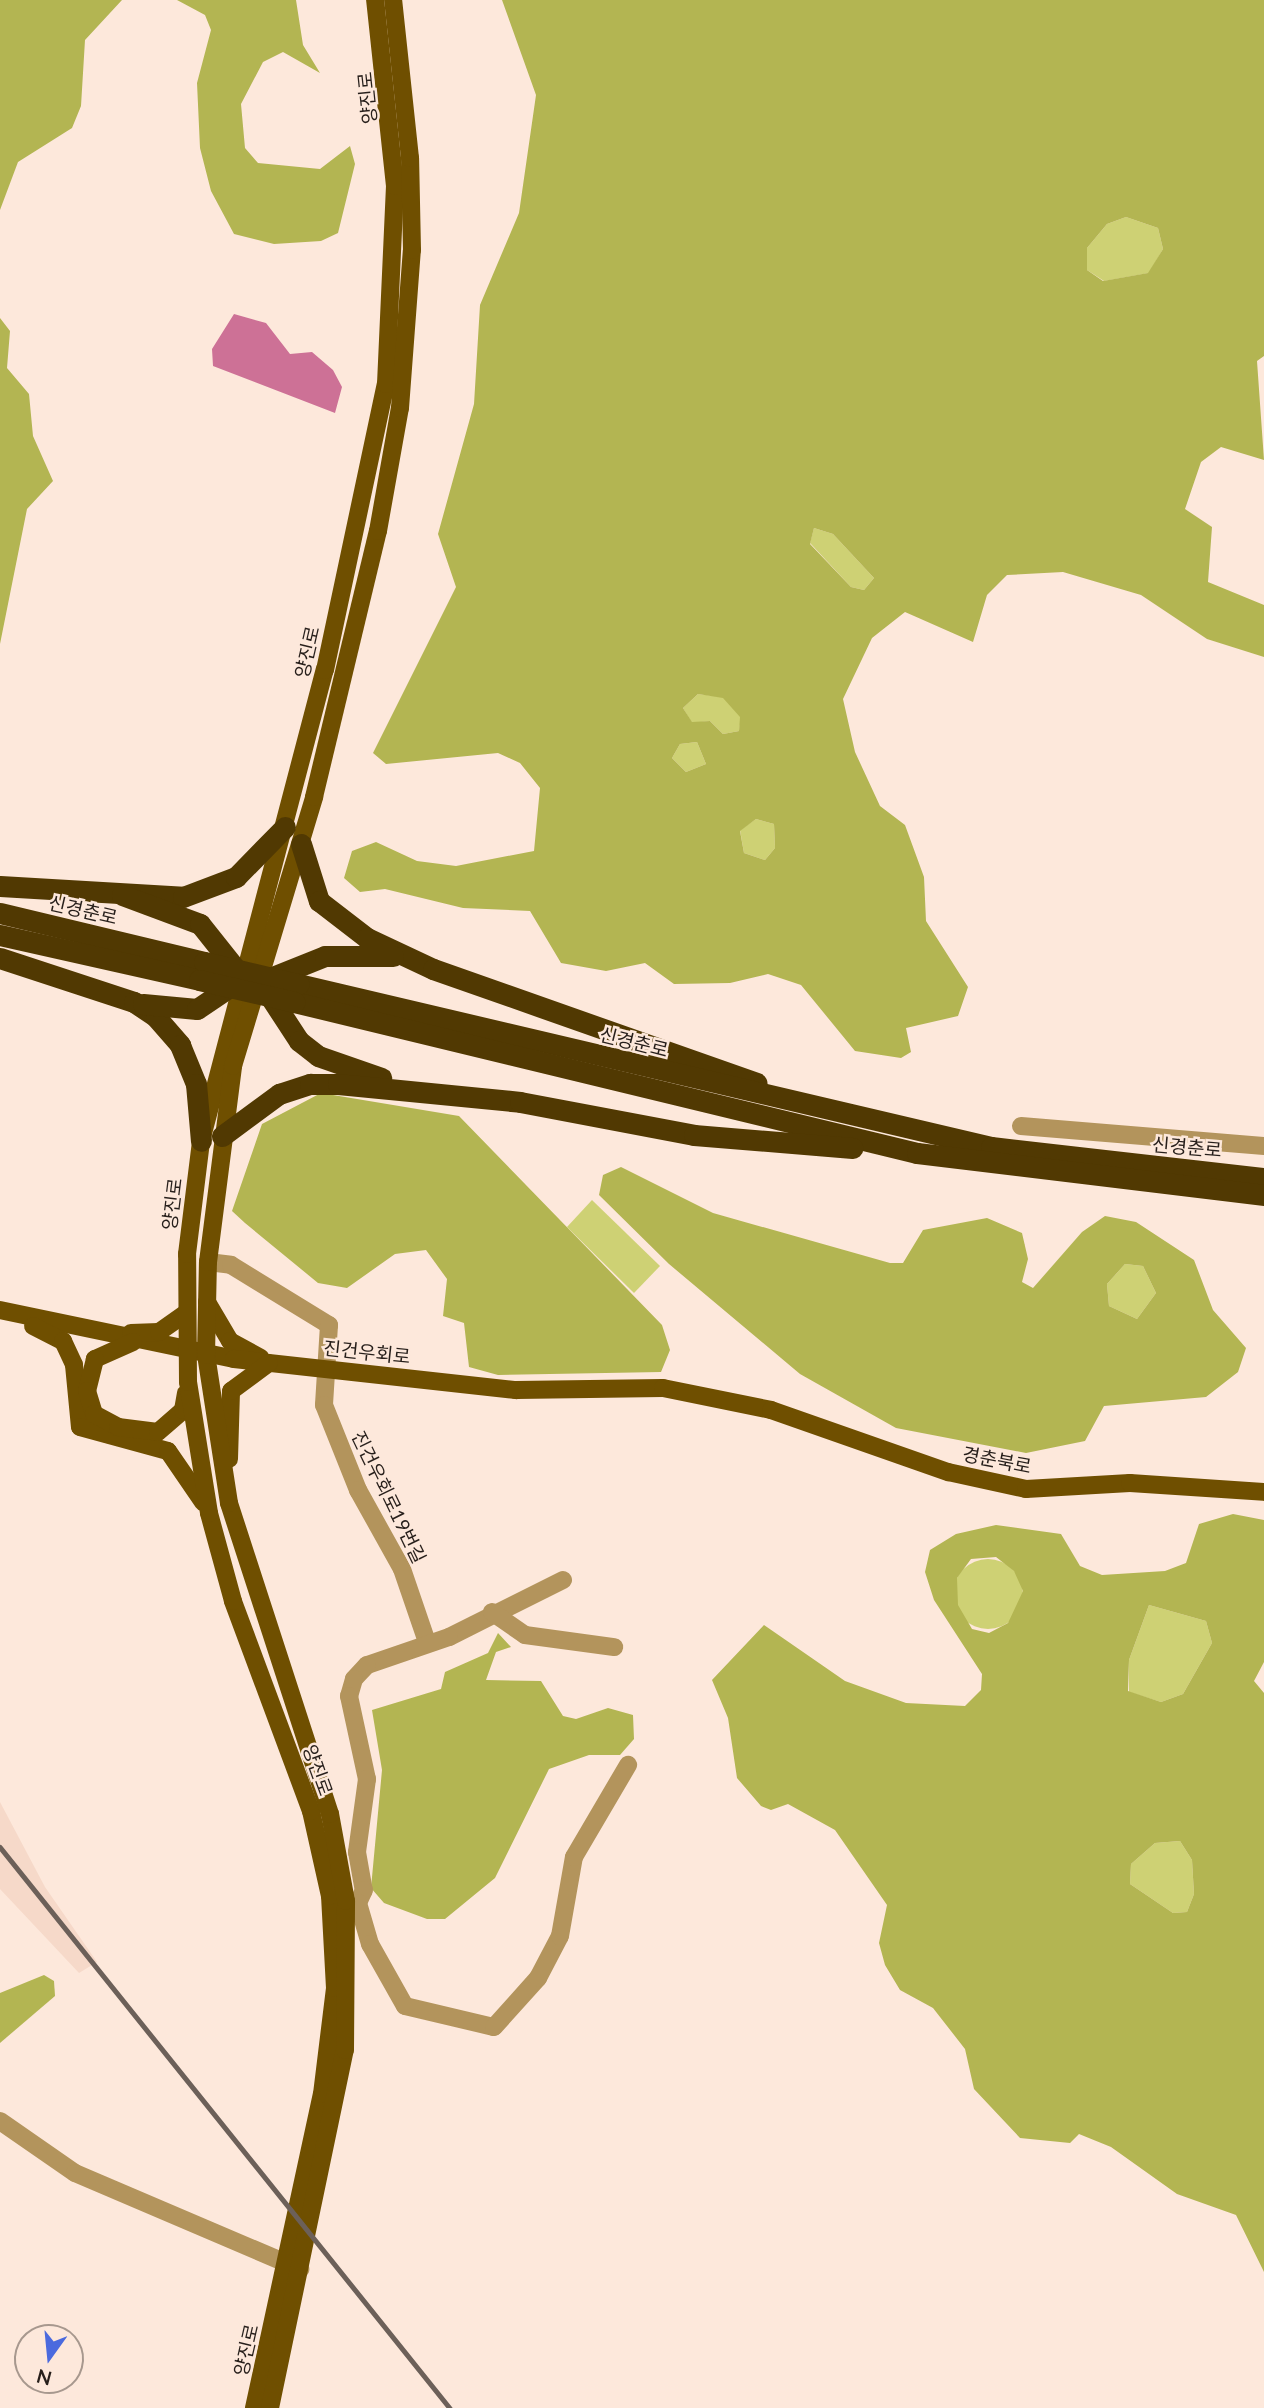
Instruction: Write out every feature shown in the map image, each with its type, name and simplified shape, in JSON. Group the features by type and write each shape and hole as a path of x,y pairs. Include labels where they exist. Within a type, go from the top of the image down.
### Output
{"highway":[{"path":"0,886 122,895 207,892 236,877 285,827"},
{"path":"301,844 320,901 406,958 885,1126"},
{"path":"122,895 200,924 252,980 299,1041 318,1056 446,1093"},
{"name":"신경춘로","path":"0,914 201,971 885,1126 991,1147 1264,1178"},
{"name":"신경춘로","path":"0,935 201,971"},
{"path":"0,958 134,1002 197,1009 252,980 325,956 406,958"},
{"name":"신경춘로","path":"296,993 917,1153 1264,1195"},
{"path":"134,1002 180,1045 196,1084 212,1138 279,1094 310,1084 446,1093 694,1135 917,1153"}],"main road":[{"name":"양진로","path":"270,2408 329,2041 335,1988 330,1896 311,1811 233,1601 209,1513 188,1382 185,1314 212,1138 252,980 386,384 395,186 375,0"},
{"name":"양진로","path":"252,980 301,844 378,531 401,396 410,171 393,0"},
{"name":"양진로","path":"212,1138 206,1355 225,1483 330,1814 341,1857 348,1945 345,2050 293,2266 254,2408"},
{"path":"207,1302 230,1341 269,1363 231,1391 225,1483"},
{"path":"4,1312 63,1341 74,1365 80,1427 168,1451 209,1513"},
{"name":"진건우회로","path":"4,1312 97,1334 206,1355 269,1363 516,1390 663,1388 733,1400"},
{"path":"97,1334 159,1332 185,1314"},
{"path":"136,1341 95,1359 87,1391 89,1407 102,1421 158,1432 183,1410 188,1382"},
{"name":"경춘북로","path":"733,1400 948,1472 1026,1489 1155,1484 1264,1492"}],"street":[{"path":"1021,1126 1264,1146"},
{"name":"진건우회로19번길","path":"208,1262 231,1265 328,1325 328,1368 324,1405 358,1490 402,1569 427,1642"},
{"path":"564,1580 427,1642 367,1665 349,1696 367,1779 357,1852 365,1890 358,1903 372,1947 405,2006 494,2027 538,1978 559,1936 574,1857 628,1765"},
{"path":"492,1612 525,1635 614,1647"},
{"path":"348,1945 372,1947"},
{"path":"0,2121 75,2174 293,2266"}],"shaded area":[{"path":"0,0 122,0 85,40 81,106 72,128 18,162 0,210"},
{"path":"177,0 296,0 303,45 320,73 283,52 263,62 241,104 245,148 258,163 320,169 350,146 355,164 338,233 321,241 274,244 234,234 211,191 200,148 197,83 211,30 205,15"},
{"path":"502,0 1264,0 1264,356 1257,361 1264,460 1221,447 1201,462 1185,509 1212,527 1208,582 1264,605 1264,657 1207,639 1141,595 1063,572 1007,575 987,595 973,642 905,612 872,638 843,699 855,752 880,806 905,825 924,877 926,921 968,987 958,1016 906,1028 911,1052 901,1058 855,1051 801,985 768,974 730,983 674,984 645,963 606,971 561,963 530,911 463,908 385,889 360,892 344,878 352,851 376,842 417,861 456,866 534,851 540,788 520,763 498,753 386,764 373,753 456,587 438,534 474,404 480,305 519,213 536,95","holes":["1126,217 1158,228 1163,249 1148,273 1103,281 1087,270 1087,248 1107,224","814,528 833,534 874,578 864,590 851,587 810,544","698,694 723,698 740,717 739,731 723,734 710,721 692,722 683,708","697,742 706,764 686,772 672,758 680,744","756,819 774,824 775,848 765,860 744,853 740,831"]},
{"path":"234,314 266,323 290,354 312,352 333,370 342,387 335,413 213,366 212,349"},
{"path":"0,318 10,331 7,368 29,394 33,436 53,481 27,509 0,644"},
{"path":"321,1093 459,1116 662,1325 670,1350 661,1372 498,1375 469,1367 464,1323 443,1316 447,1279 426,1250 395,1254 347,1288 318,1283 232,1211 262,1124"},
{"path":"621,1167 713,1213 890,1263 903,1263 923,1230 987,1218 1022,1233 1028,1259 1022,1282 1033,1288 1082,1232 1105,1216 1136,1222 1194,1260 1213,1310 1246,1348 1238,1372 1206,1397 1104,1406 1085,1441 1026,1453 896,1428 800,1374 669,1264 599,1195 603,1175","holes":["1125,1264 1143,1266 1156,1293 1137,1319 1109,1306 1107,1284"]},
{"path":"1233,1514 1264,1520 1264,1662 1254,1681 1264,1693 1264,2272 1236,2215 1177,2194 1111,2147 1079,2134 1070,2143 1020,2138 974,2089 965,2049 933,2008 900,1990 885,1965 879,1943 887,1905 835,1830 788,1804 771,1810 761,1806 737,1778 728,1718 712,1680 764,1625 845,1681 906,1703 965,1706 981,1690 982,1674 934,1600 925,1572 930,1550 956,1534 996,1525 1061,1534 1080,1566 1102,1575 1165,1571 1186,1563 1199,1524","holes":["996,1557 1014,1571 1023,1591 1008,1623 989,1633 972,1629 958,1605 957,1578 971,1559","1149,1605 1206,1621 1212,1643 1183,1694 1161,1702 1128,1691 1129,1660","1180,1841 1192,1860 1194,1894 1187,1912 1173,1913 1130,1884 1131,1864 1155,1843"]},
{"path":"498,1633 511,1647 496,1652 486,1680 541,1681 563,1716 576,1719 608,1708 633,1715 634,1739 620,1755 589,1755 549,1769 495,1878 445,1919 427,1919 384,1903 371,1888 382,1770 372,1710 441,1689 445,1672 488,1653"},
{"path":"0,1802 45,1887 97,1962 79,1973 0,1889"},
{"path":"44,1975 54,1981 55,1996 0,2043 0,1993"}],"green space":[{"path":"1126,217 1158,228 1163,249 1149,273 1104,281 1087,270 1087,248 1107,224"},
{"path":"814,528 833,534 874,578 864,590 851,587 810,543"},
{"path":"698,694 723,697 741,717 739,731 723,734 710,721 692,723 683,708"},
{"path":"697,742 706,764 686,772 672,758 680,744"},
{"path":"756,819 774,824 775,848 765,860 744,853 740,830"},
{"path":"592,1200 660,1266 634,1293 567,1227"},
{"path":"1125,1264 1143,1266 1156,1293 1137,1319 1109,1306 1107,1284"},
{"path":"988,1559 1007,1565 1017,1575 1023,1594 1017,1613 1007,1623 988,1629 969,1623 959,1613 953,1594 959,1575 969,1565"},
{"path":"1149,1605 1206,1621 1212,1643 1183,1694 1161,1702 1129,1692 1129,1660"},
{"path":"1180,1841 1192,1860 1194,1894 1187,1912 1173,1913 1130,1884 1131,1864 1155,1843"}],"railway":[{"path":"0,1847 450,2408"}]}
